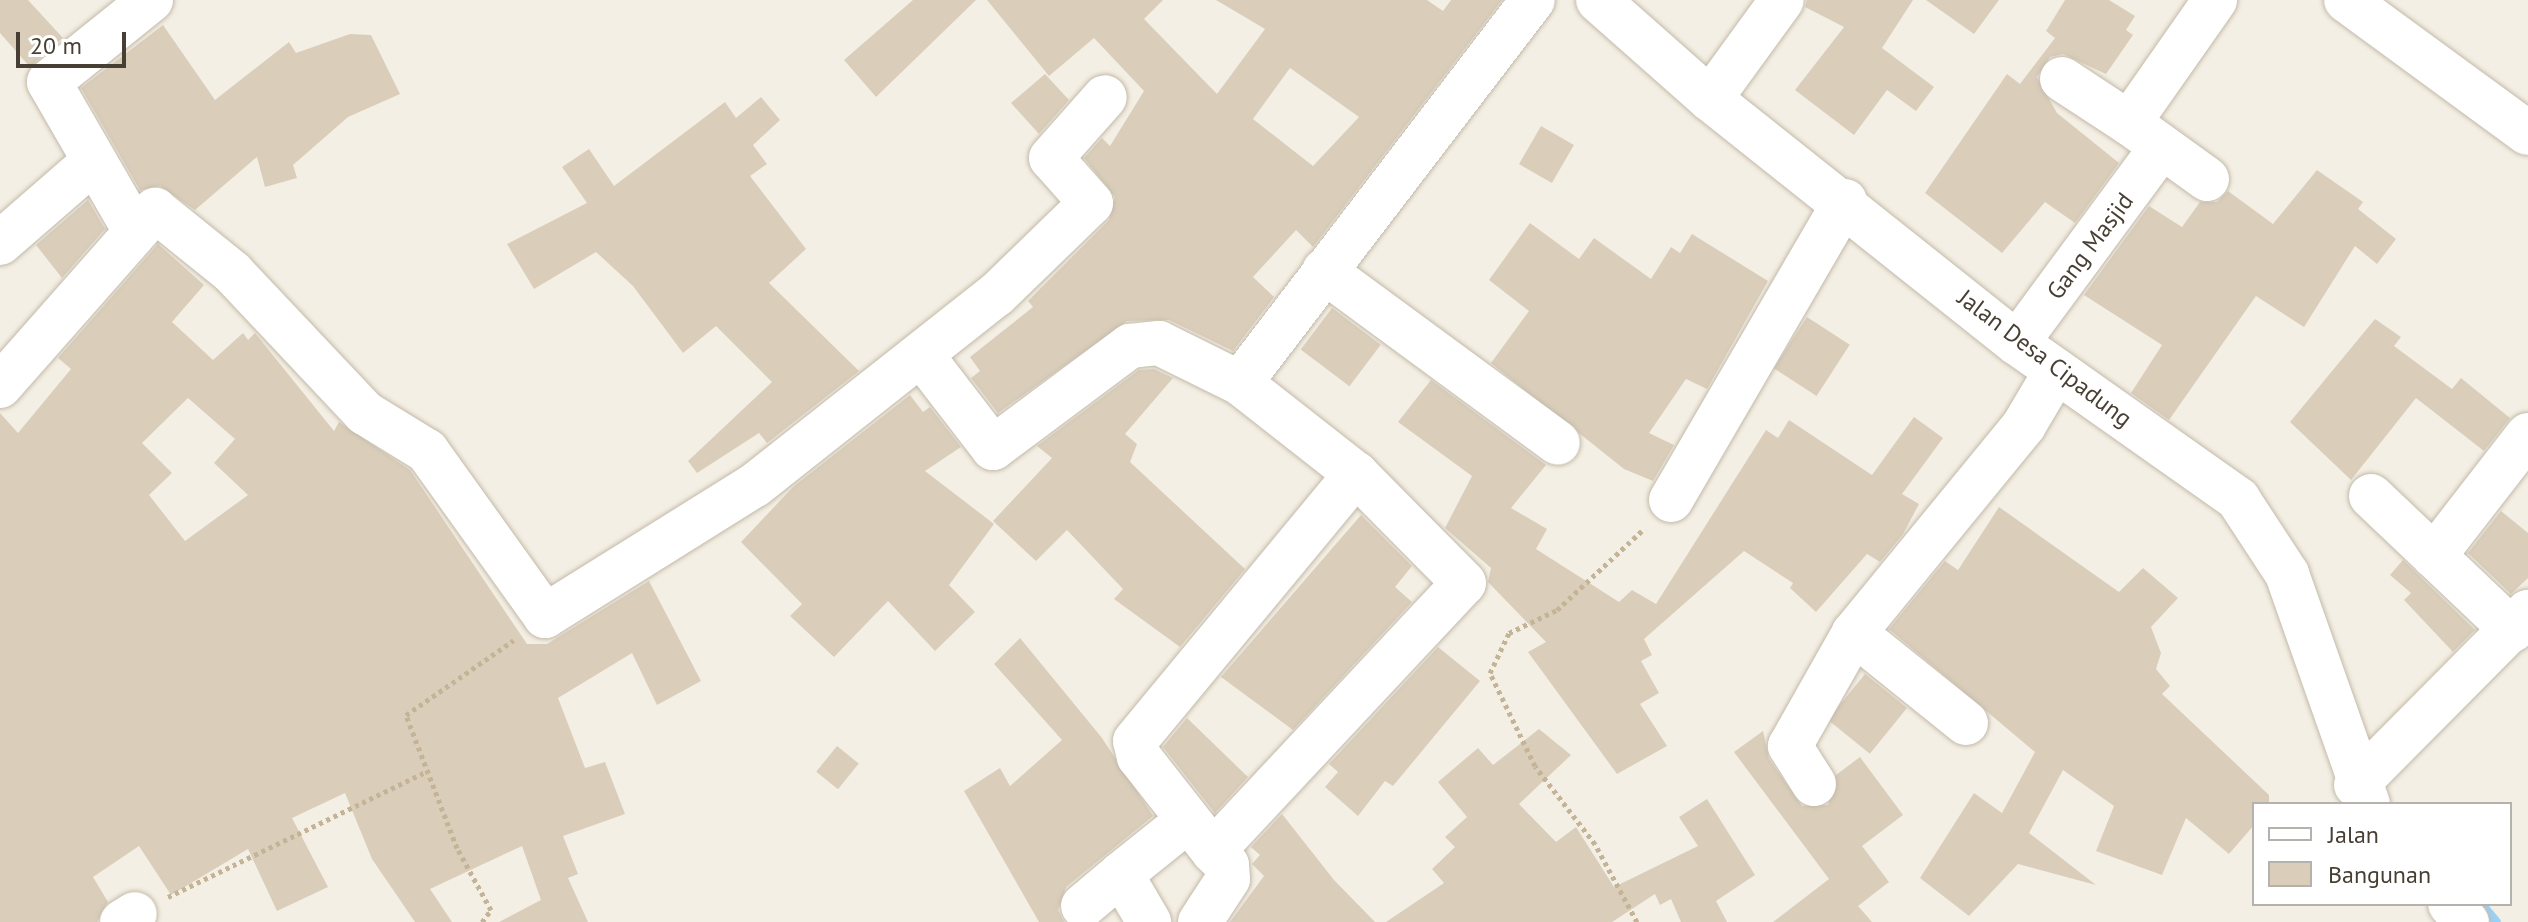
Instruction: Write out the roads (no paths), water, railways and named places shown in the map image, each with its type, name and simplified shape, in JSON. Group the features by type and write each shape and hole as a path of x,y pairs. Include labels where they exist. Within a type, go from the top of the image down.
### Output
{"street":[{"path":"135,231 91,164 49,82 151,0"},
{"path":"1240,383 1533,0"},
{"name":"Jalan Desa Cipadung","path":"1598,0 1710,99 1845,201 2017,343 2218,483 2256,521 2287,574 2362,795"},
{"path":"1710,99 1782,0"},
{"name":"Gang Masjid","path":"2017,343 2145,135 2215,0"},
{"path":"2346,0 2528,133"},
{"path":"2062,79 2207,179"},
{"path":"0,386 151,211 176,224 291,330 365,413 427,451 545,616 755,485 923,357 1091,203 1051,158 1105,97"},
{"path":"0,243 91,164"},
{"path":"1671,500 1845,201"},
{"path":"1324,271 1558,443"},
{"path":"923,357 993,448 1130,346 1159,343 1240,383 1356,474 1458,570 1462,588 1199,837 1121,874 1083,906"},
{"path":"1814,784 1790,746 1854,633 2024,425 2056,371"},
{"path":"2434,556 2528,435"},
{"path":"1200,922 1228,879 1135,741 1356,474"},
{"path":"2362,795 2520,621 2434,556 2371,496"},
{"path":"1854,633 1966,723"},
{"path":"1121,874 1149,922"},
{"path":"2452,906 2467,922"}],"waterway":[{"path":"2482,906 2495,922"}]}
